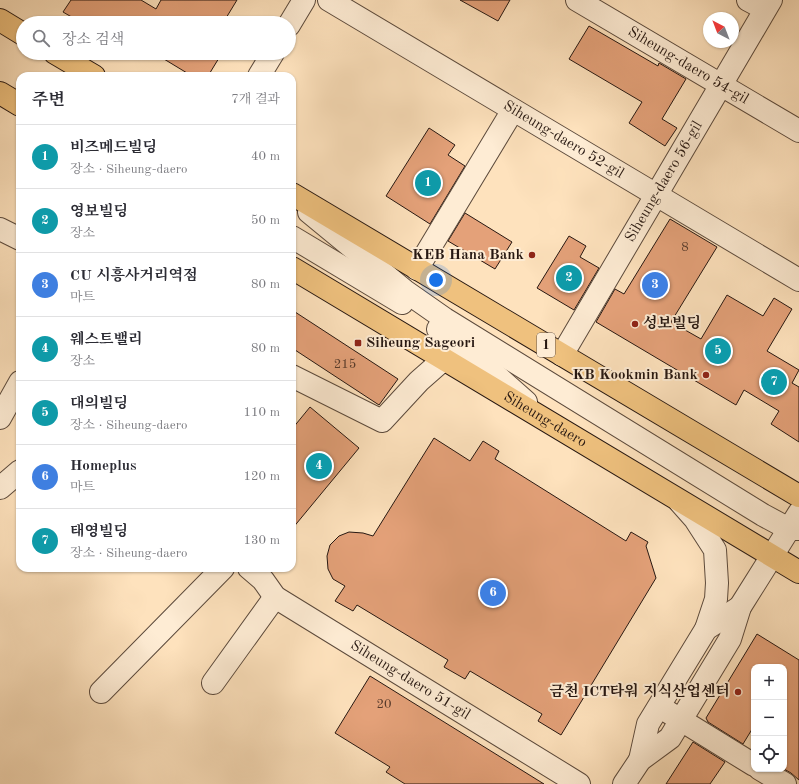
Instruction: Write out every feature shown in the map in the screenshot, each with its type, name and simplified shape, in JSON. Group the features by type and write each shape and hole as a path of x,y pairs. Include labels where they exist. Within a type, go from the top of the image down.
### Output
{"main road":[{"path":"0,20 16,30"},
{"path":"67,60 87,72"},
{"path":"0,93 16,103"},
{"name":"1","path":"296,196 799,496"},
{"name":"Siheung-daero","path":"296,270 799,572"}],"street":[{"path":"294,16 304,0"},
{"name":"Siheung-daero 52-gil","path":"329,0 799,280"},
{"name":"Siheung-daero 54-gil","path":"579,0 721,85 795,122"},
{"name":"Siheung-daero 56-gil","path":"562,355 721,85 761,3"},
{"path":"261,72 269,60"},
{"path":"417,269 513,110"},
{"path":"296,201 406,291 445,319 763,515 796,524 772,556 740,607 730,639 670,738 640,760 624,784"},
{"path":"0,229 16,237"},
{"path":"296,239 416,312 480,361 544,418"},
{"path":"296,378 382,421 418,382 444,359"},
{"path":"0,418 16,389"},
{"path":"0,488 16,474"},
{"path":"640,760 648,724 706,629 716,599 717,583 715,550 695,519 677,498"},
{"path":"102,692 219,572"},
{"name":"Siheung-daero 51-gil","path":"254,572 263,580 275,597 579,784"},
{"path":"212,684 275,597"},
{"path":"706,629 740,607"},
{"path":"659,706 751,763"},
{"path":"765,772 785,784"}],"building":[{"path":"71,0 141,0 156,9 161,0 237,0 227,16 70,16 63,12"},
{"path":"460,0 510,0 498,21"},
{"path":"589,26 658,66 659,63 686,79 662,119 677,128 665,146 629,123 642,102 569,59"},
{"path":"166,60 218,60 210,72 185,72"},
{"path":"429,128 455,145 448,155 465,166 430,224 386,196"},
{"path":"465,213 512,242 495,269 448,241"},
{"path":"670,219 717,247 671,322 701,339 727,295 763,316 774,298 792,309 767,351 799,370 792,383 799,387 799,442 771,424 779,411 744,390 736,405 596,322 615,289 624,294"},
{"path":"569,236 586,246 580,257 599,268 574,310 537,288"},
{"path":"296,313 398,379 379,405 296,351"},
{"path":"310,407 359,448 296,524 296,424"},
{"path":"434,438 470,461 483,441 499,451 495,459 626,541 631,532 648,542 646,546 656,578 561,735 538,721 542,714 470,671 465,679 444,667 448,660 357,605 353,611 335,601 345,586 333,579 328,569 327,556 330,545 339,536 349,532 363,533 373,536"},
{"name":"금천 ICT타워 지식산업센터","path":"757,634 799,660 799,780 787,771 787,664 751,664 751,731 743,744 708,722 706,718"},
{"path":"370,676 544,784 405,784 386,772 390,767 335,733"},
{"path":"693,742 725,762 710,784 666,784"}],"place":[{"name":"비즈메드빌딩","path":"428,183"},
{"name":"KEB Hana Bank","path":"532,255"},
{"name":"영보빌딩","path":"569,278"},
{"name":"CU 시흥사거리역점","path":"655,285"},
{"name":"성보빌딩","path":"635,324"},
{"name":"Siheung Sageori","path":"358,343"},
{"name":"대의빌딩","path":"718,351"},
{"name":"KB Kookmin Bank","path":"706,375"},
{"name":"태영빌딩","path":"774,382"},
{"name":"웨스트밸리","path":"319,466"},
{"name":"Homeplus","path":"493,593"},
{"name":"금천 ICT타워 지식산업센터","path":"738,692"}]}
